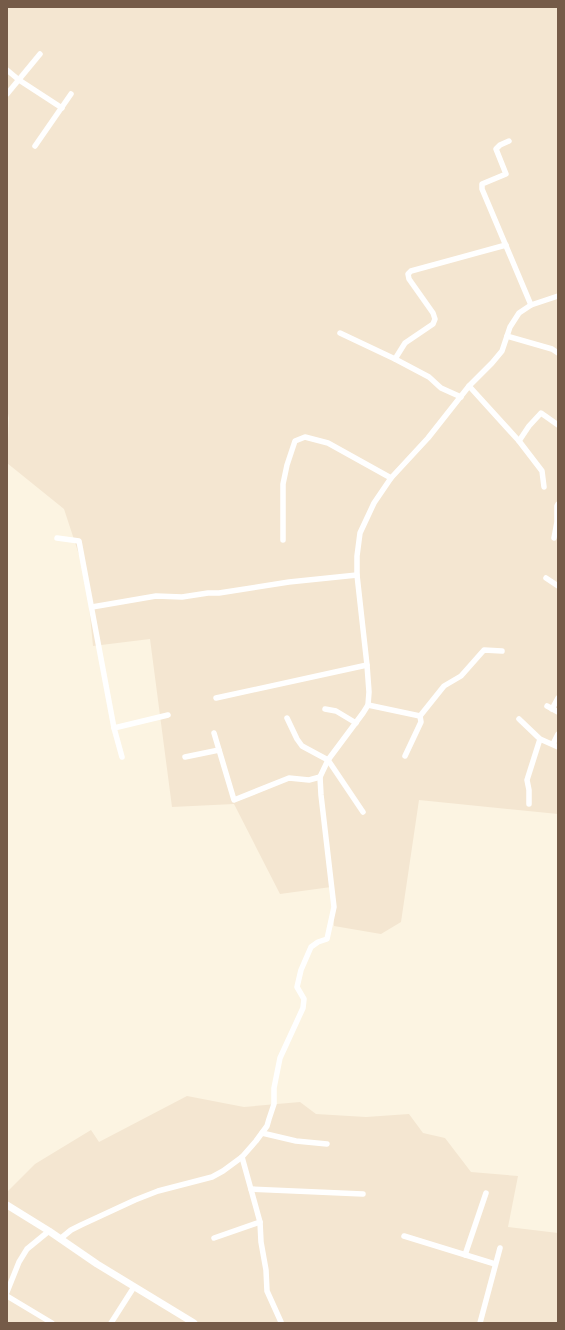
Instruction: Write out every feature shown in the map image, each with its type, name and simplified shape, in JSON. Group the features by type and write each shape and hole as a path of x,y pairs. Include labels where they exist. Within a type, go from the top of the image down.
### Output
{"street":[{"path":"7,94 40,54"},
{"path":"7,70 19,80 62,108"},
{"path":"35,146 71,94"},
{"path":"509,141 500,145 496,149 506,174 482,184 482,189 531,304"},
{"path":"395,359 405,343 433,324 435,319 433,313 409,279 408,274 411,271 506,246"},
{"path":"60,1239 81,1224 134,1200 158,1191 212,1177 223,1171 242,1157 267,1126 274,1104 274,1088 280,1058 303,1008 304,999 297,987 301,970 311,947 318,942 327,939 334,907 320,777 328,760 368,705 369,692 367,665 357,575 357,556 360,533 374,503 391,478 428,438 470,386 502,351 510,327 519,313 531,304 558,296"},
{"path":"340,333 395,359 429,377 441,388 461,397"},
{"path":"507,336 552,349 558,353"},
{"path":"470,386 519,441 542,470 544,487"},
{"path":"519,441 529,426 541,413 558,425"},
{"path":"283,540 283,484 287,465 295,441 305,436 328,443 391,478"},
{"path":"554,538 558,504"},
{"path":"57,538 79,541 114,728 122,757"},
{"path":"92,608 156,596 182,597 208,592 219,593 289,582 357,575"},
{"path":"546,578 558,586"},
{"path":"405,756 421,722 420,716 444,686 460,676 484,650 502,651"},
{"path":"216,698 367,665"},
{"path":"558,698 550,707 558,712"},
{"path":"368,705 420,716"},
{"path":"324,709 336,711 356,723"},
{"path":"114,728 168,715"},
{"path":"287,718 302,746 328,760 363,812"},
{"path":"519,719 540,739 556,745 558,734"},
{"path":"214,734 234,800 289,778 309,780 320,777"},
{"path":"529,804 527,780 540,739"},
{"path":"185,757 219,750"},
{"path":"262,1133 296,1141 327,1144"},
{"path":"242,1157 260,1222 267,1291 281,1322"},
{"path":"251,1189 363,1194"},
{"path":"465,1255 486,1193"},
{"path":"7,1205 49,1231 97,1264 194,1323"},
{"path":"214,1238 260,1222"},
{"path":"7,1292 19,1262 28,1249 49,1231"},
{"path":"404,1236 495,1264"},
{"path":"480,1323 500,1248"},
{"path":"111,1323 134,1287"},
{"path":"7,1296 52,1323"}],"shaded area":[{"path":"7,7 558,7 558,814 419,800 401,922 381,934 334,926 331,887 280,894 234,804 172,807 150,639 93,646 86,576 64,509 7,463 9,418 7,409"},
{"path":"187,1096 244,1107 300,1102 316,1114 366,1117 409,1114 423,1133 445,1138 471,1172 518,1176 508,1227 558,1233 558,1323 7,1323 7,1192 35,1164 91,1130 99,1142"}]}
